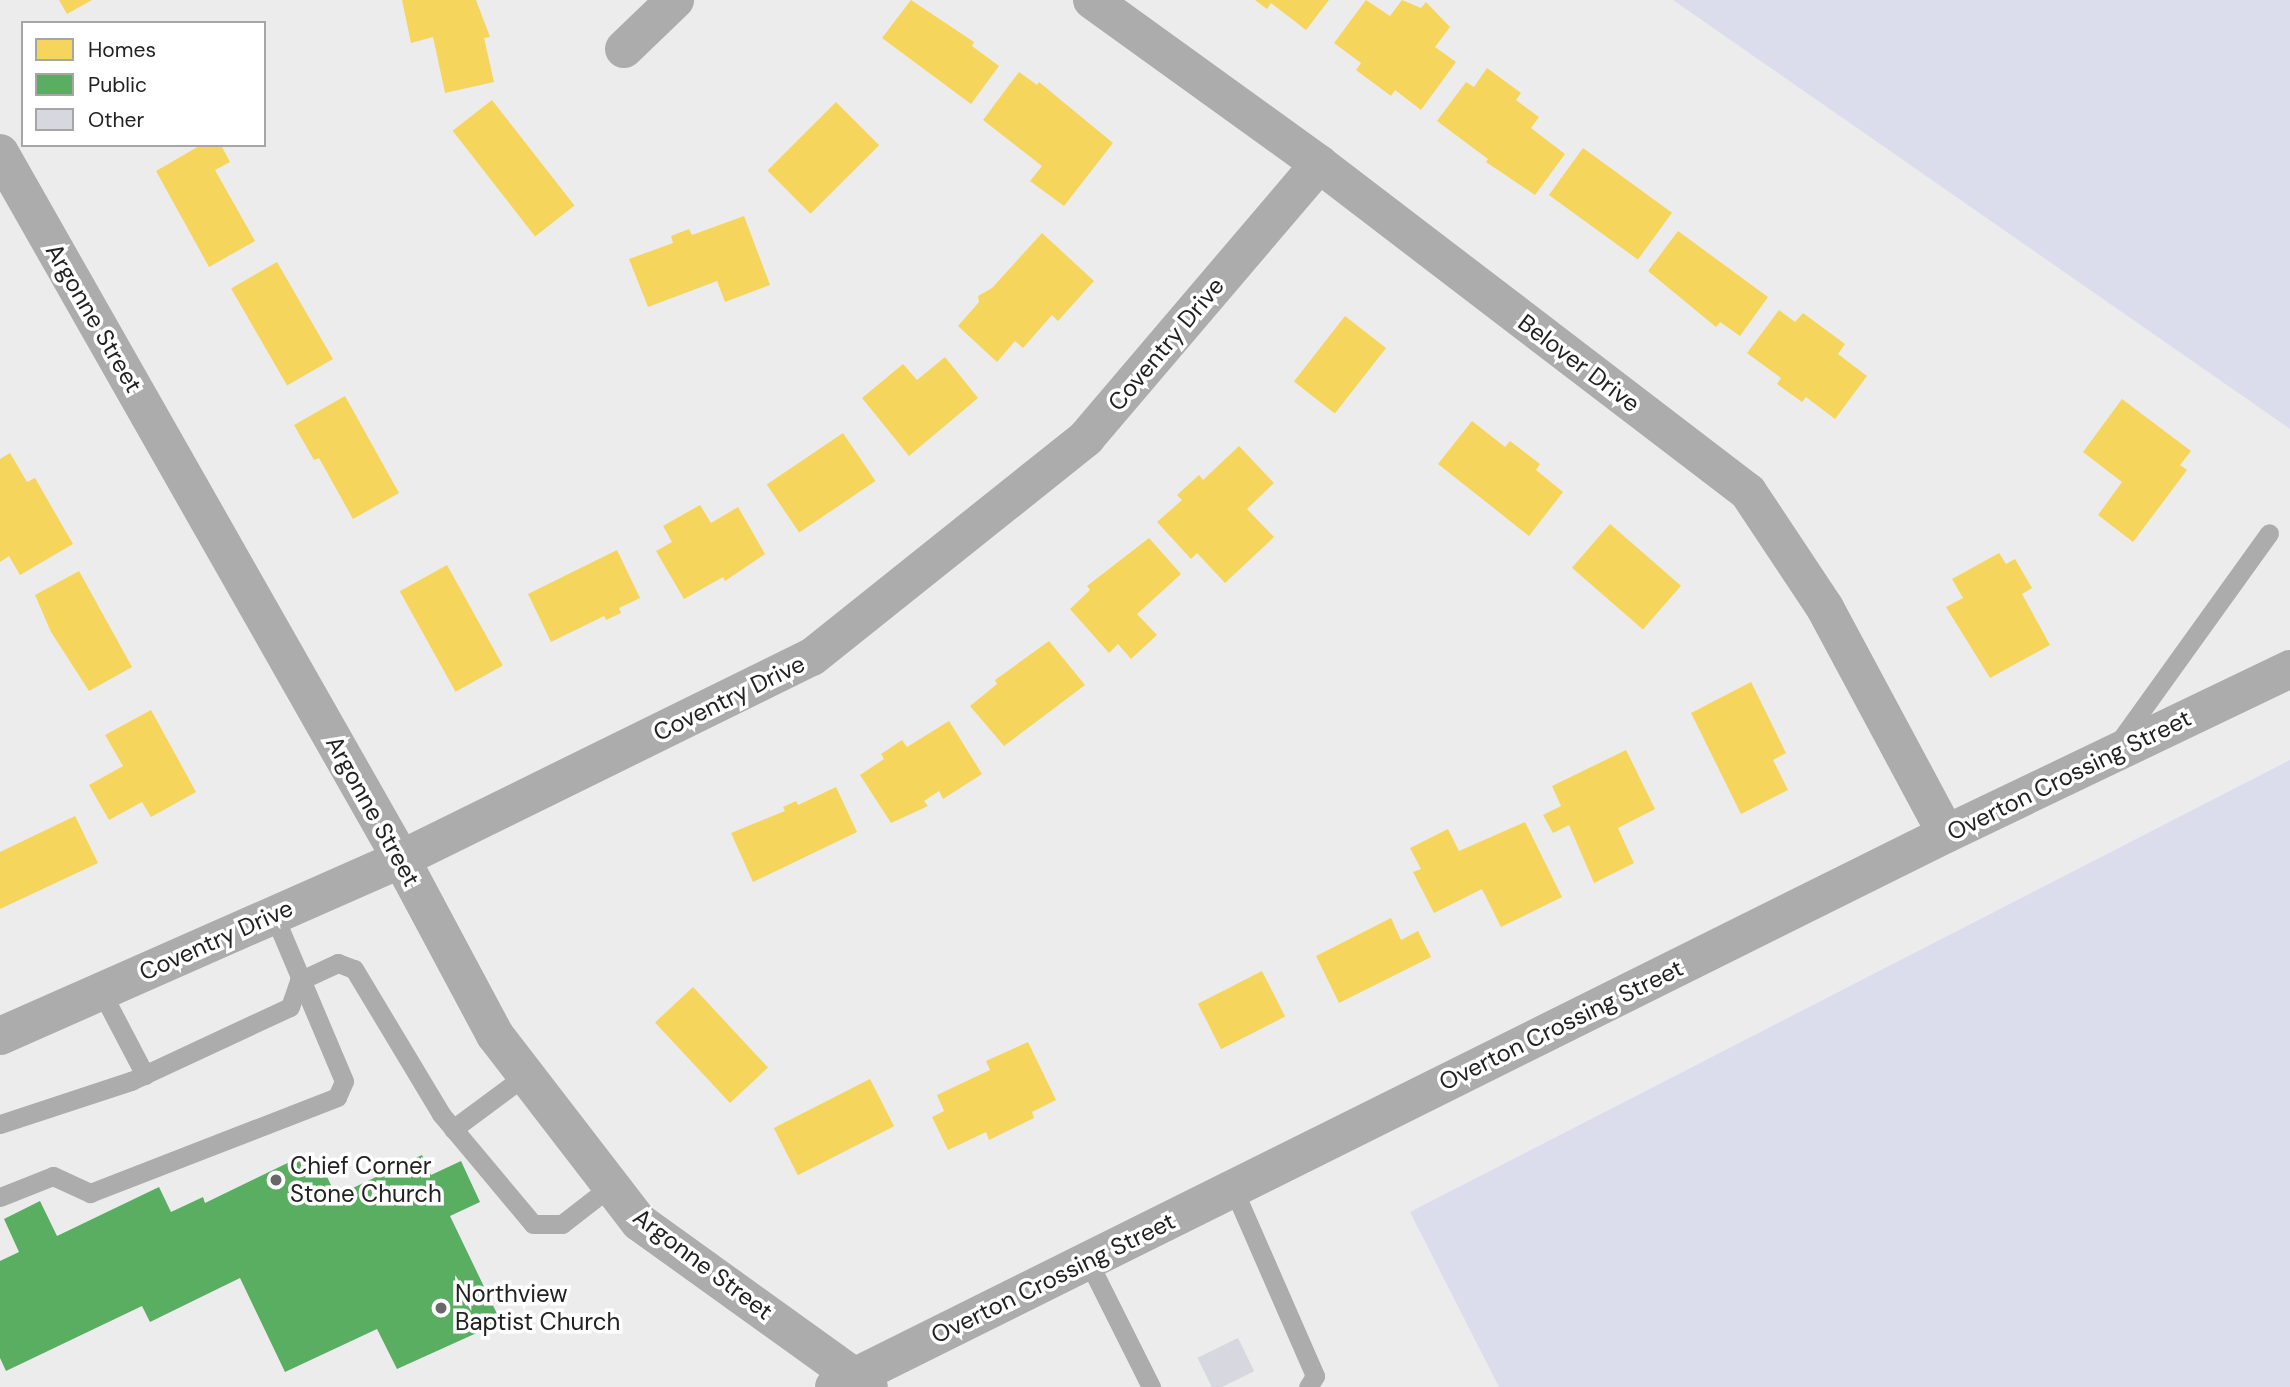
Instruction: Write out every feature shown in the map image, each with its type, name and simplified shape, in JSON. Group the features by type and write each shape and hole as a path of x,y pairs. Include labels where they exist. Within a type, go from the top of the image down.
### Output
{"street":[{"path":"624,49 675,0"},
{"name":"Belover Drive","path":"1092,0 1319,164 1748,492 1825,608 1946,834"},
{"name":"Argonne Street","path":"0,153 401,859 495,1035 639,1222 852,1384"},
{"name":"Coventry Drive","path":"0,1036 401,859 812,657 1086,438 1319,164"},
{"name":"Overton Crossing Street","path":"852,1384 1233,1188 1946,834 2290,669"}],"lane":[{"path":"2110,754 2269,533"},
{"path":"0,1198 53,1176 90,1193 337,1097 344,1082 299,981 274,915"},
{"path":"0,1124 145,1074 290,1007 299,981 338,963 354,969 453,1129 533,1224 562,1224 611,1186"},
{"path":"101,991 145,1074"},
{"path":"453,1129 526,1075"},
{"path":"1233,1188 1315,1376 1308,1387"},
{"path":"1088,1261 1152,1387"}],"shaded area":[{"path":"1673,0 2290,0 2290,429"},
{"path":"2290,760 2290,1387 1499,1387 1410,1212"}],"building: Homes":[{"path":"59,0 92,0 67,14"},
{"path":"402,0 476,0 490,37 484,38 494,82 445,93 433,37 411,43"},
{"path":"911,0 974,42 972,46 999,66 971,104 882,38"},
{"path":"1255,0 1329,0 1306,30 1271,3 1267,9"},
{"path":"1366,0 1390,16 1402,0 1421,8 1426,2 1450,27 1435,47 1456,62 1421,110 1395,90 1391,96 1356,70 1361,63 1334,43"},
{"path":"1487,68 1521,93 1516,100 1539,117 1531,128 1565,154 1535,195 1486,162 1488,159 1437,121 1466,82 1474,87"},
{"path":"1019,72 1037,85 1039,82 1113,143 1064,206 1030,181 1042,166 983,120"},
{"path":"492,100 574,206 535,236 453,131"},
{"path":"836,102 879,145 811,214 767,171"},
{"path":"198,147 222,147 230,162 215,170 255,241 209,267 156,171"},
{"path":"1583,148 1672,213 1638,260 1549,195"},
{"path":"744,216 770,285 725,302 717,281 648,307 629,259 673,243 671,236 689,229 692,235"},
{"path":"1678,231 1768,297 1740,336 1720,322 1716,327 1648,271"},
{"path":"1042,233 1094,281 1058,321 1052,315 1023,348 1015,341 997,362 958,326 979,302 978,296 992,288"},
{"path":"277,262 333,359 287,385 231,288"},
{"path":"1779,310 1795,322 1803,313 1845,344 1838,354 1867,376 1835,419 1806,397 1802,402 1777,384 1781,378 1747,353"},
{"path":"1345,316 1386,348 1335,413 1294,381"},
{"path":"945,357 978,398 909,456 862,398 903,364 917,380"},
{"path":"345,396 399,493 353,519 319,458 314,460 294,425"},
{"path":"2122,399 2191,451 2180,465 2187,470 2133,542 2098,515 2122,482 2083,452"},
{"path":"1472,421 1505,447 1510,441 1540,464 1536,470 1563,492 1529,536 1438,464"},
{"path":"843,433 875,481 799,533 767,484"},
{"path":"1239,446 1274,483 1247,509 1274,537 1225,583 1197,553 1191,559 1157,522 1182,500 1177,495 1199,475 1203,480"},
{"path":"10,453 27,482 35,478 73,544 20,575 9,556 0,562 0,459"},
{"path":"700,505 711,523 738,507 765,554 725,581 723,577 684,599 656,551 672,542 663,526"},
{"path":"1610,524 1681,586 1643,629 1572,568"},
{"path":"1149,538 1181,574 1137,614 1157,635 1131,659 1118,644 1109,653 1070,609 1090,590 1087,586"},
{"path":"617,550 640,598 619,608 621,613 606,620 604,616 551,642 528,594"},
{"path":"1999,553 2006,564 2015,559 2032,588 2022,594 2050,645 1990,678 1946,607 1963,598 1952,579"},
{"path":"447,565 503,666 456,692 400,591"},
{"path":"79,571 132,667 89,691 51,632 35,595"},
{"path":"1049,641 1085,685 1004,746 970,706 997,684 995,680"},
{"path":"1751,682 1786,753 1773,760 1788,790 1741,814 1691,713"},
{"path":"151,710 196,792 151,817 142,802 109,820 89,785 123,766 105,735"},
{"path":"949,721 982,774 943,799 939,791 924,801 928,806 891,823 860,775 884,759 881,754 902,740 907,747"},
{"path":"1626,750 1655,809 1618,828 1634,863 1594,883 1569,825 1553,833 1543,815 1561,806 1552,786"},
{"path":"836,787 857,832 753,882 731,833 785,811 783,807 796,801 798,805"},
{"path":"75,816 98,863 0,909 0,852"},
{"path":"1525,822 1562,897 1501,927 1482,889 1434,913 1413,872 1421,869 1410,848 1448,829 1459,851"},
{"path":"1391,918 1401,940 1418,931 1431,957 1339,1003 1316,956"},
{"path":"1262,971 1285,1016 1221,1049 1198,1004"},
{"path":"693,987 768,1067 730,1103 655,1022"},
{"path":"1028,1042 1056,1100 1032,1112 1034,1118 989,1140 986,1132 948,1150 932,1117 944,1111 937,1095 990,1070 986,1061"},
{"path":"870,1079 894,1126 798,1175 774,1128"}],"building: Public":[{"path":"304,1155 314,1172 323,1168 336,1196 422,1155 431,1175 461,1161 480,1202 450,1216 501,1322 397,1369 377,1329 285,1372 240,1278 150,1322 142,1306 6,1371 0,1358 0,1261 19,1252 4,1219 40,1201 57,1236 159,1187 171,1212 203,1197 205,1203"}],"building: Other":[{"path":"1238,1338 1254,1371 1222,1387 1212,1387 1198,1358"}],"place":[{"name":"Chief Corner Stone Church","path":"276,1180"},
{"name":"Northview Baptist Church","path":"441,1308"}]}
